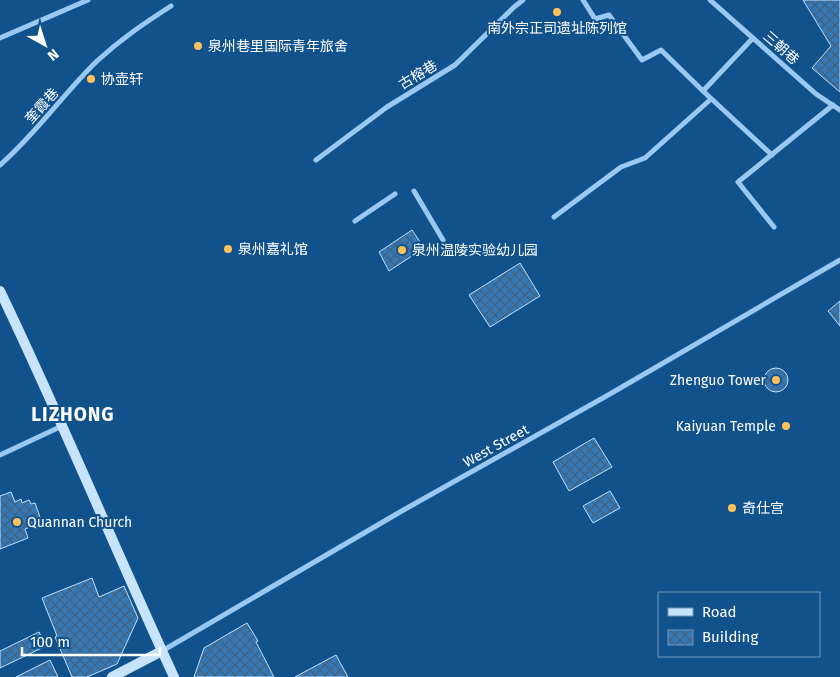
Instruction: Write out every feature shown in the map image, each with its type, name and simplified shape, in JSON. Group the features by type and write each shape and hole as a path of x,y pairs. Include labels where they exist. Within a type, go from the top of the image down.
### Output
{"street":[{"path":"0,38 88,0"},
{"name":"古榕巷","path":"316,160 387,107 456,65 523,0"},
{"path":"583,0 595,19 609,15 642,60 661,50 772,155"},
{"name":"三朝巷","path":"710,0 816,94 840,110"},
{"name":"奎霞巷","path":"0,165 28,139 96,62 131,32 171,6"},
{"path":"703,91 753,38"},
{"path":"554,217 621,168 645,158 711,98"},
{"path":"774,227 738,182 833,105"},
{"path":"414,191 443,240"},
{"path":"355,221 394,194"},
{"name":"West Street","path":"162,651 400,512 602,399 840,260"},
{"path":"0,291 38,370 174,677"},
{"path":"0,454 62,426"},
{"path":"112,677 162,651"}],"building":[{"path":"803,0 840,0 840,92 812,68 831,46"},
{"name":"泉州温陵实验幼儿园","path":"412,230 424,248 389,271 379,252"},
{"path":"520,263 540,296 490,327 469,295"},
{"path":"840,301 840,326 828,311"},
{"name":"Zhenguo Tower","path":"776,368 781,369 787,375 787,385 781,391 776,392 771,391 765,385 764,380 765,375 771,369"},
{"path":"594,438 612,467 569,491 553,462"},
{"path":"610,491 620,508 593,523 583,506"},
{"name":"Quannan Church","path":"11,492 15,502 21,499 22,503 29,500 31,504 35,503 40,517 29,524 30,527 25,529 28,538 0,549 0,496"},
{"path":"92,578 99,597 124,586 138,618 117,664 87,677 72,677 55,637 57,636 42,598"},
{"path":"247,623 258,641 256,642 274,677 194,677 204,648"},
{"path":"39,632 46,646 0,668 0,651"},
{"path":"336,655 348,677 295,677"},
{"path":"50,660 58,677 16,677"}],"place":[{"name":"南外宗正司遗址陈列馆","path":"557,12"},
{"name":"泉州巷里国际青年旅舍","path":"198,46"},
{"name":"协壶轩","path":"91,79"},
{"name":"泉州嘉礼馆","path":"228,249"},
{"name":"泉州温陵实验幼儿园","path":"402,250"},
{"name":"Zhenguo Tower","path":"776,380"},
{"name":"Kaiyuan Temple","path":"786,426"},
{"name":"奇仕宫","path":"732,508"},
{"name":"Quannan Church","path":"17,522"}],"district":[{"name":"LIZHONG","path":"73,414"}]}
